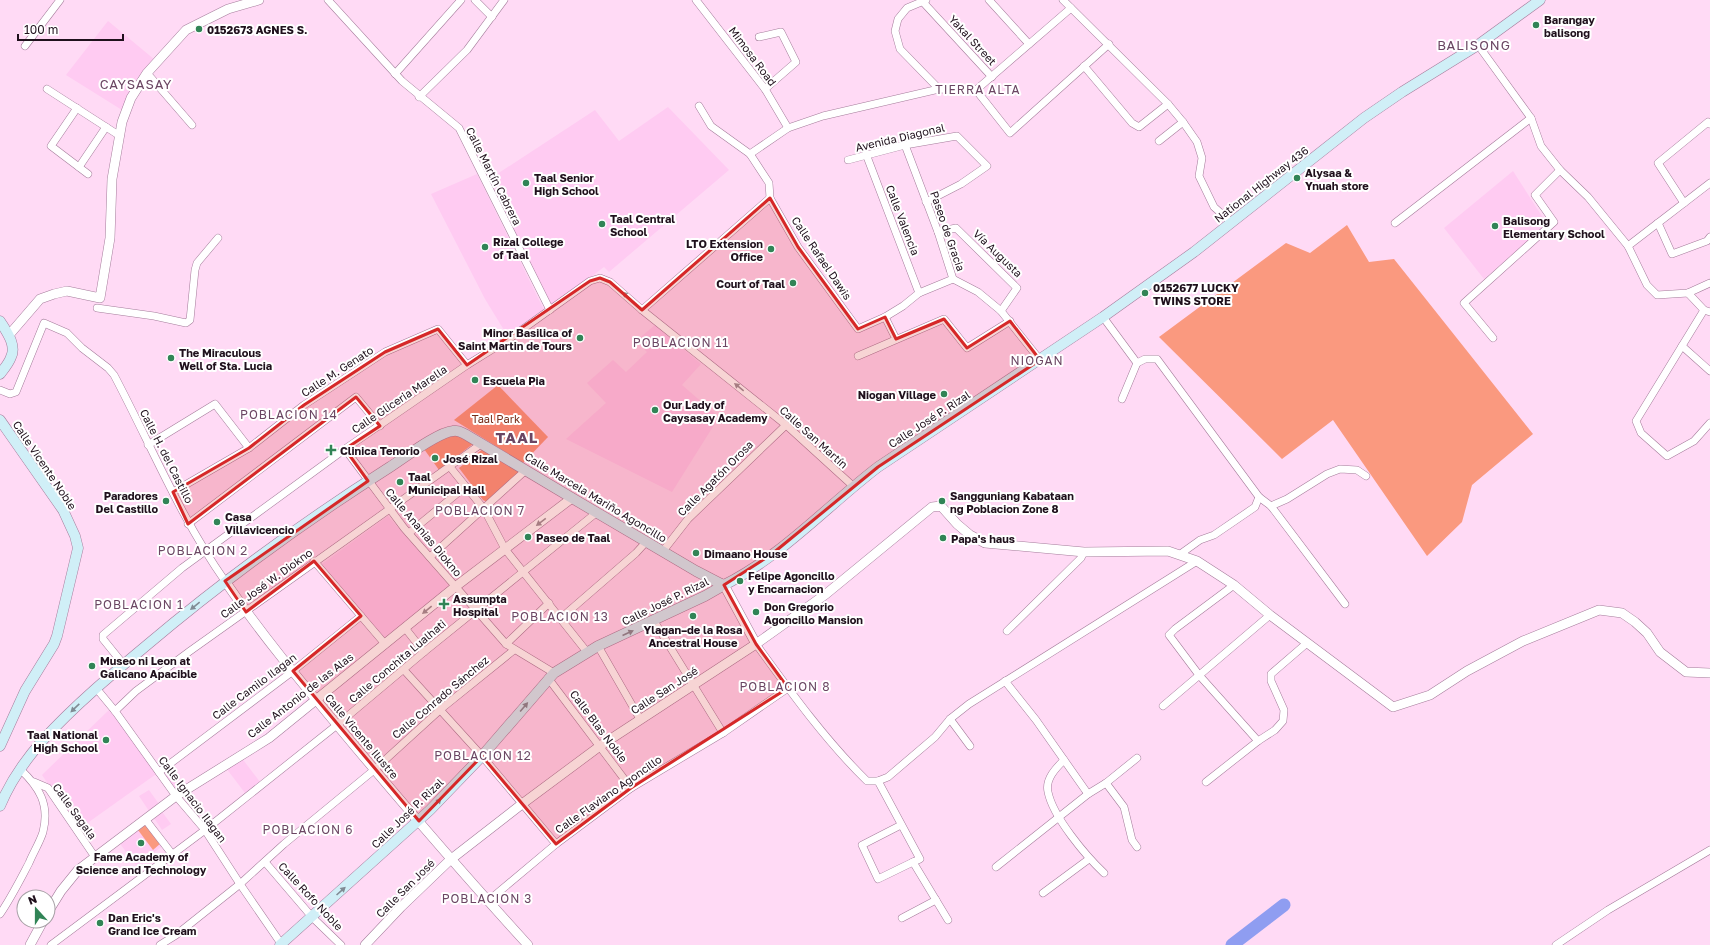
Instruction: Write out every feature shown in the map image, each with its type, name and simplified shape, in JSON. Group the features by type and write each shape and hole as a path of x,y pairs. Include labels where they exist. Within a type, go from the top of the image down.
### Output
{"main road":[{"name":"National Highway 436","path":"998,388 1194,252 1364,118 1402,92 1478,45 1540,0"},
{"path":"0,321 12,343 12,356 0,374"},
{"name":"Calle José P. Rizal","path":"281,945 418,821 482,756 551,675 598,646 705,596 723,584 749,571 772,554 853,486 902,450 998,388"},
{"name":"Calle Vicente Noble","path":"0,420 63,510 75,536 78,548 54,644 25,691 0,746"},
{"name":"Calle Marcela Mariño Agoncillo","path":"0,806 2,794 44,739 96,688 225,581 308,521 426,444 448,432 459,431 646,542 723,584"}],"street":[{"path":"25,46 60,0"},
{"path":"94,315 100,298 110,238 112,178 122,122 131,98 147,73 186,30 228,9 259,0"},
{"name":"Calle Martín Cabrera","path":"328,0 395,74 419,97 459,128 550,310"},
{"path":"395,74 461,0"},
{"path":"475,0 492,17"},
{"path":"419,97 467,50 504,0"},
{"name":"Mimosa Road","path":"696,0 764,89 788,128"},
{"path":"989,0 1029,44"},
{"path":"1063,0 1109,44 1168,104 1183,122 1197,142 1202,158 1199,176 1214,207 1231,222"},
{"path":"924,1 907,8 898,19 895,31 900,49 939,89"},
{"name":"Yakal Street","path":"924,1 992,77"},
{"path":"750,154 788,128 823,116 939,89 976,90 1070,8"},
{"path":"759,37 781,32 796,62 764,89"},
{"path":"976,90 1010,133 1109,44"},
{"path":"1478,45 1531,118 1541,146 1560,170 1588,197 1628,246 1646,285 1657,295 1688,293 1710,283"},
{"path":"1084,66 1132,123 1139,127 1168,104"},
{"path":"147,73 192,125"},
{"path":"47,89 120,136"},
{"path":"642,310 770,198 768,183 750,154 711,126 699,106"},
{"path":"77,108 51,146 88,174"},
{"path":"1395,223 1531,118"},
{"path":"1160,141 1183,122"},
{"path":"1684,203 1658,163 1708,122 1710,124"},
{"path":"79,167 106,127"},
{"name":"Avenida Diagonal","path":"848,160 905,144 957,136 987,166 961,184 926,202"},
{"name":"Paseo de Gracia","path":"905,144 938,232 953,279 978,292 1001,311 1040,360"},
{"name":"Calle Valencia","path":"866,154 919,293"},
{"path":"1493,338 1464,303 1554,222 1535,195 1560,170"},
{"path":"1628,246 1710,184"},
{"name":"Calle Rafael Dawis","path":"770,198 798,247 858,329 885,317 903,306 919,293 953,279"},
{"path":"1658,223 1672,254 1708,241 1710,237"},
{"name":"Vía Augusta","path":"938,232 956,228 1017,288 1001,311"},
{"path":"97,308 154,316 186,324 190,320 197,263 218,238"},
{"name":"Calle San Martín","path":"590,281 600,278 610,282 642,310 786,425 853,486"},
{"name":"Calle Gliceria Marella","path":"124,665 103,639 103,635 151,593 345,448 509,339 590,281"},
{"path":"9,335 40,299 67,291 100,298"},
{"path":"1688,293 1707,311 1682,346 1636,421 1640,433 1667,456 1694,441 1710,423"},
{"path":"1103,316 1136,363"},
{"path":"885,317 896,339"},
{"path":"858,356 944,319 967,348 1010,321"},
{"name":"Calle H. del Castillo","path":"0,390 10,394 16,392 44,323 67,333 82,348 108,368 114,376 188,524 225,581"},
{"name":"Calle M. Genato","path":"173,492 249,448 304,405 385,352 438,329 468,365"},
{"path":"1682,346 1710,371"},
{"path":"1122,399 1136,363 1145,359 1157,359 1259,497 1271,506 1346,604"},
{"path":"188,524 356,397 380,426"},
{"path":"148,445 215,404 249,448"},
{"name":"Calle Agatón Orosa","path":"663,551 688,519 786,425"},
{"name":"Calle José W. Diokno","path":"115,711 136,691 314,561 481,444"},
{"name":"Calle Ananias Diokno","path":"345,448 368,481 409,534 506,644 551,675"},
{"path":"450,467 484,509 505,549 562,618 587,652"},
{"path":"1271,506 1287,499 1327,474 1340,469 1357,470 1366,476"},
{"path":"430,557 526,470"},
{"path":"409,534 465,486"},
{"path":"1179,555 1200,540 1214,535 1255,507 1259,497"},
{"name":"Calle Antonio de las Alas","path":"56,899 78,870 176,796 269,738 455,587 572,498"},
{"name":"Calle San José","path":"365,945 400,907 450,860 522,804 600,746 756,644 826,594 932,507 941,506 957,524 970,535 985,543 1084,552"},
{"name":"Calle Conchita Lualhati","path":"52,945 205,830 337,725 424,652 596,513"},
{"path":"562,618 636,553 646,542"},
{"path":"1007,631 1081,558 1084,552 1168,551 1197,561 1234,585 1270,615 1393,707 1430,695 1467,671 1523,641 1599,610 1622,613 1635,622 1647,632 1660,652 1686,672 1710,673"},
{"path":"314,561 385,644"},
{"path":"723,584 756,644 788,688 854,769 867,781 878,781 888,777 900,768 935,737 950,719 969,704 1197,561"},
{"name":"Calle Vicente Ilustre","path":"225,581 246,612 374,770 450,860 528,945"},
{"path":"1234,585 1169,635 1199,675 1258,741"},
{"path":"506,644 549,603"},
{"path":"1163,706 1270,615"},
{"name":"Calle Camilo Ilagan","path":"158,772 293,671 361,616"},
{"path":"654,621 723,733"},
{"path":"405,628 424,652"},
{"path":"1206,782 1258,741 1275,730 1282,721 1284,710 1271,681 1272,674 1307,643"},
{"path":"598,646 640,719"},
{"name":"Calle Conrado Sánchez","path":"160,945 176,935 240,884 374,770 441,708 514,650"},
{"path":"404,670 441,708 556,844"},
{"name":"Calle Blas Noble","path":"551,675 631,788"},
{"path":"1005,681 1036,720 1088,794"},
{"name":"Calle Ignacio Ilagan","path":"96,688 115,711 176,796 205,830 281,945"},
{"name":"Calle Flaviano Agoncillo","path":"488,901 556,844 631,788 723,733 788,688"},
{"path":"950,719 970,746"},
{"path":"996,867 1088,794 1106,783 1137,758"},
{"path":"1064,760 1051,772 1047,791 1059,818 1089,859 1104,873"},
{"path":"0,914 20,881 43,833 44,808 42,797 34,782 20,769"},
{"path":"878,781 920,859 878,879 862,845 901,825"},
{"name":"Calle Sagala","path":"34,782 48,788 95,857"},
{"path":"1106,783 1124,807 1132,840 1137,847"},
{"path":"145,819 172,854"},
{"path":"1556,945 1566,942 1608,910 1710,850"},
{"path":"1043,893 1089,859"},
{"name":"Calle Rofo Noble","path":"265,862 312,917 341,945"},
{"path":"913,862 948,920"},
{"path":"902,918 936,900"},
{"path":"30,945 39,929"}],"highlighted area":[{"path":"770,198 798,247 858,329 885,317 896,339 944,319 967,348 1010,321 1040,360 878,467 772,554 724,585 756,644 788,688 631,788 556,844 482,756 419,821 374,770 293,671 361,616 314,561 246,612 225,581 368,481 345,449 380,426 356,397 188,524 173,492 249,448 304,405 385,352 438,329 467,365 590,281 600,278 610,282 642,310"}],"shaded area":[{"path":"108,21 155,60 134,83 122,110 66,75"},
{"name":"Taal Central School","path":"668,107 729,170 609,272 604,267 550,308 526,262 491,178 595,110 619,141"},
{"name":"Balisong Elementary School","path":"1513,171 1547,224 1484,279 1444,228"},
{"name":"Rizal College of Taal","path":"477,174 544,310 507,335 485,299 431,194"},
{"name":"Our Lady of Caysasay Academy","path":"655,325 701,364 682,385 719,417 672,492 566,439 606,403 587,383 613,360 626,372 647,352 636,341"},
{"path":"388,516 449,586 385,639 322,564"},
{"name":"Taal National High School","path":"111,708 159,772 79,829 42,775"},
{"path":"241,757 260,782 245,793 226,768"},
{"path":"173,770 186,788 176,795 164,776"},
{"path":"149,790 159,804 149,811 139,796"},
{"name":"Fame Academy of Science and Technology","path":"160,809 171,824 162,830 152,815"},
{"name":"Fame Academy of Science and Technology","path":"145,821 163,846 136,865 118,841"}],"green space":[{"path":"1347,225 1369,262 1394,259 1533,434 1472,485 1462,522 1427,556 1333,420 1282,459 1159,337 1286,243 1310,253"},
{"name":"Taal Park","path":"498,385 548,437 523,463 454,420"},
{"path":"457,435 473,444 439,470 424,449 444,437"},
{"path":"484,448 522,471 487,502 483,500 459,468"},
{"path":"146,824 161,843 153,850 138,830"}],"waterway":[{"path":"1232,945 1284,905"}],"place":[{"name":"Barangay balisong","path":"1536,25"},
{"name":"0152673 AGNES S.","path":"199,29"},
{"name":"Alysaa & Ynuah store","path":"1297,178"},
{"name":"Taal Senior High School","path":"526,183"},
{"name":"Taal Central School","path":"602,224"},
{"name":"Balisong Elementary School","path":"1495,226"},
{"name":"Rizal College of Taal","path":"485,247"},
{"name":"LTO Extension Office","path":"771,249"},
{"name":"Court of Taal","path":"793,283"},
{"name":"0152677 LUCKY TWINS STORE","path":"1145,293"},
{"name":"Minor Basilica of Saint Martin de Tours","path":"580,338"},
{"name":"The Miraculous Well of Sta. Lucia","path":"171,358"},
{"name":"Escuela Pia","path":"475,380"},
{"name":"Niogan Village","path":"944,394"},
{"name":"Our Lady of Caysasay Academy","path":"655,410"},
{"name":"Clinica Tenorio","path":"331,450"},
{"name":"José Rizal","path":"435,458"},
{"name":"Taal Municipal Hall","path":"400,482"},
{"name":"Paradores Del Castillo","path":"166,501"},
{"name":"Sangguniang Kabataan ng Poblacion Zone 8","path":"942,501"},
{"name":"Casa Villavicencio","path":"217,522"},
{"name":"Paseo de Taal","path":"528,537"},
{"name":"Papa's haus","path":"943,538"},
{"name":"Dimaano House","path":"696,553"},
{"name":"Felipe Agoncillo y Encarnacion","path":"740,581"},
{"name":"Assumpta Hospital","path":"444,604"},
{"name":"Don Gregorio Agoncillo Mansion","path":"756,612"},
{"name":"Ylagan–de la Rosa Ancestral House","path":"693,616"},
{"name":"Museo ni Leon at Galicano Apacible","path":"92,666"},
{"name":"Taal National High School","path":"106,740"},
{"name":"Fame Academy of Science and Technology","path":"141,843"},
{"name":"Dan Eric's Grand Ice Cream","path":"100,923"}],"district":[{"name":"BALISONG","path":"1474,45"},
{"name":"CAYSASAY","path":"136,84"},
{"name":"TIERRA ALTA","path":"978,89"},
{"name":"POBLACION 11","path":"681,342"},
{"name":"NIOGAN","path":"1037,360"},
{"name":"POBLACION 14","path":"289,414"},
{"name":"TAAL","path":"517,437"},
{"name":"POBLACION 7","path":"480,510"},
{"name":"POBLACION 2","path":"203,550"},
{"name":"POBLACION 1","path":"139,604"},
{"name":"POBLACION 13","path":"560,616"},
{"name":"POBLACION 8","path":"785,686"},
{"name":"POBLACION 12","path":"483,755"},
{"name":"POBLACION 6","path":"308,829"},
{"name":"POBLACION 3","path":"487,898"}]}
